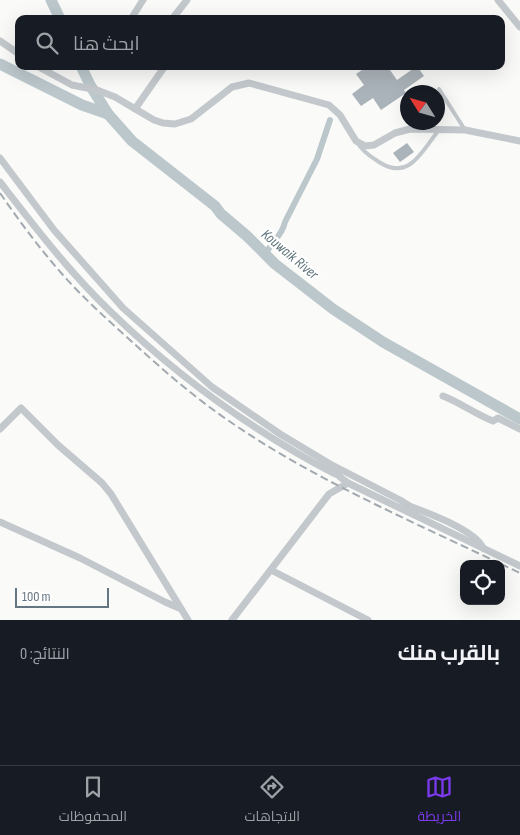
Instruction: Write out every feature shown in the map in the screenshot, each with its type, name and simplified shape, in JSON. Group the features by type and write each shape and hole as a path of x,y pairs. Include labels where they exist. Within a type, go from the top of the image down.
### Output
{"street":[{"path":"134,15 144,0"},
{"path":"175,15 187,0"},
{"path":"498,0 520,27"},
{"path":"0,41 15,51"},
{"path":"43,70 72,86 97,90 163,123 184,123 232,87 248,83 329,105 340,115 356,141 361,144 370,146 400,131 420,130"},
{"path":"135,109 162,70"},
{"path":"445,129 465,130 520,142"},
{"path":"0,158 54,230 123,308 212,387 280,434 330,464 412,507 474,536 483,548"},
{"path":"0,182 76,275 110,312 156,354 226,409 294,453 348,483 520,566"},
{"path":"443,396 457,401 478,415 493,420 498,418 520,430"},
{"path":"0,429 21,408 58,445 102,483 111,494 187,620"},
{"path":"330,464 340,477"},
{"path":"232,620 329,494 348,483"},
{"path":"412,507 417,516"},
{"path":"0,522 80,558 179,608"},
{"path":"271,570 368,620"},
{"path":"158,598 166,596 167,586"}],"lane":[{"path":"445,98 465,130"},
{"path":"356,141 363,150 380,163 393,169 403,168 411,165 418,158 438,130"}],"building":[{"path":"362,70 390,70 397,80 411,70 420,70 424,76 411,85 400,85 400,97 381,110 373,98 361,106 352,94 364,85 356,74"},
{"path":"407,143 414,152 400,162 393,153"}],"waterway":[{"name":"Kouwaik River","path":"51,0 58,15"},
{"path":"0,64 82,105 108,114"},
{"name":"Kouwaik River","path":"83,70 108,114 132,141 215,206 221,214 247,236 275,264 333,309 383,342 520,419"},
{"path":"265,256 281,232 317,159 330,120"}],"railway":[{"path":"0,193 34,240 72,285 141,350 206,405 294,462 362,498 493,560"},
{"path":"505,566 520,573"}]}
